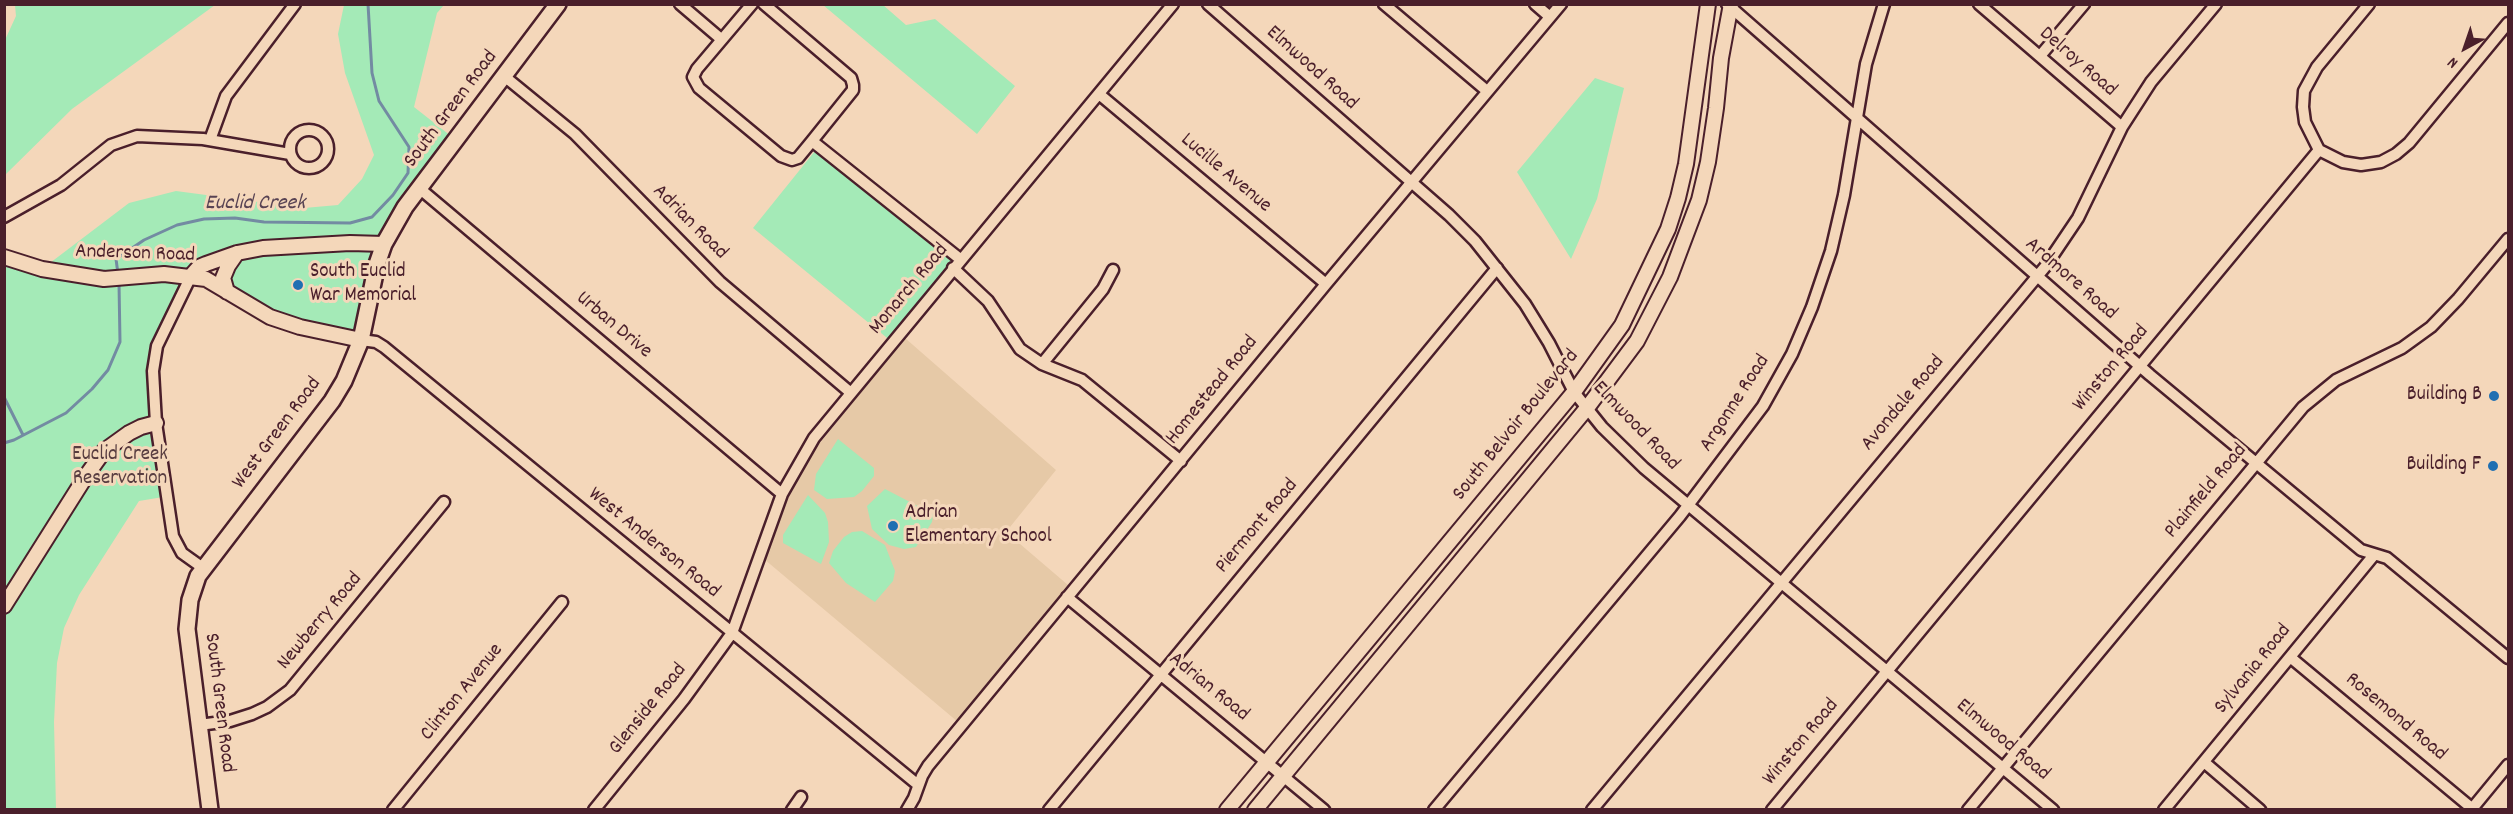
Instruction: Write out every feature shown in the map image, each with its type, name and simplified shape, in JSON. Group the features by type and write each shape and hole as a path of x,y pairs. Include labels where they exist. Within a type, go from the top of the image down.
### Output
{"main road":[{"name":"South Green Road","path":"384,244 405,207 556,5"},
{"name":"West Green Road","path":"203,568 332,401 344,381 361,340 373,280 384,244"},
{"name":"South Green Road","path":"203,568 190,600 187,628 210,810"}],"street":[{"path":"210,140 226,96 295,4"},
{"path":"680,4 721,39"},
{"path":"752,4 694,73 695,82 699,88 786,160 798,158 853,90 851,78 764,4"},
{"name":"Monarch Road","path":"732,633 782,494 814,438 1173,4"},
{"name":"Elmwood Road","path":"1209,4 1411,184 1449,215 1497,268 1525,304 1549,343 1574,392 1628,454 1687,507 1782,583 2053,810"},
{"path":"1384,4 1487,91"},
{"path":"1535,4 1550,17"},
{"name":"Homestead Road","path":"907,810 914,798 917,784 928,766 1326,284 1561,4"},
{"name":"South Belvoir Boulevard","path":"1227,810 1574,392 1622,325 1668,229 1686,164 1708,4"},
{"name":"Argonne Road","path":"1434,810 1687,507 1763,406 1792,354 1812,307 1831,251 1844,195 1866,64 1884,4"},
{"name":"Delroy Road","path":"1979,4 2122,127"},
{"path":"2040,56 2084,4"},
{"name":"Avondale Road","path":"1592,810 2054,254 2078,218 2122,127 2151,82 2216,4"},
{"path":"2369,4 2317,67 2304,91 2303,107 2305,122 2319,150 2343,162 2361,165 2381,162 2396,154 2409,143 2508,24"},
{"name":"South Belvoir Boulevard","path":"1255,810 1587,408 1638,341 1654,312 1682,249 1699,200 1708,162 1720,58 1729,5"},
{"name":"Ardmore Road","path":"1729,5 2140,366 2361,550 2387,558 2508,658"},
{"name":"Adrian Road","path":"504,76 575,134 720,282 851,393"},
{"name":"Lucille Avenue","path":"1099,94 1326,284"},
{"path":"4,217 61,185 111,145 137,136 210,140 291,154"},
{"path":"812,141 957,264 988,301 1020,349 1042,364 1082,380 1181,461"},
{"name":"Winston Road","path":"1772,810 2319,150"},
{"name":"Urban Drive","path":"419,188 782,494"},
{"name":"Plainfield Road","path":"1968,810 2303,407 2336,380 2402,348 2432,327 2508,239"},
{"path":"203,568 182,552 175,543 156,423 153,359 157,346 192,276 199,267 237,253 263,248 350,243 384,244"},
{"path":"227,292 223,278 237,253"},
{"name":"Anderson Road","path":"4,257 42,269 104,279 164,274 192,276 213,282 253,309 279,321 361,340"},
{"name":"Piermont Road","path":"1049,810 1497,268"},
{"path":"1042,364 1103,288 1113,270"},
{"name":"West Anderson Road","path":"361,340 376,342 384,346 917,784"},
{"path":"4,606 104,451 129,433 156,423"},
{"name":"Newberry Road","path":"199,725 230,721 252,714 267,707 290,690 444,502"},
{"name":"Sylvania Road","path":"2164,810 2374,555"},
{"name":"Adrian Road","path":"1067,597 1324,810"},
{"name":"Clinton Avenue","path":"393,810 562,602"},
{"name":"Glenside Road","path":"594,810 684,699 732,633"},
{"name":"Rosemond Road","path":"2290,657 2472,809"},
{"path":"2204,762 2260,810"},
{"path":"2472,809 2508,765"},
{"path":"792,810 801,797"}],"shaded area":[{"name":"Adrian Elementary School","path":"905,338 1056,470 1006,532 1068,585 958,722 764,559 784,504 811,454"}],"green space":[{"path":"15,4 215,5 72,109 5,175 5,40 16,16"},
{"name":"Euclid Creek Reservation","path":"344,5 444,5 437,13 414,107 456,140 393,226 361,340 328,334 232,296 228,266 206,264 169,321 153,371 147,379 163,497 139,501 79,595 64,628 57,663 54,722 56,809 5,809 4,257 42,269 129,203 176,191 304,208 338,205 362,179 374,155 345,73 338,34"},
{"path":"823,5 883,5 906,25 935,19 1015,86 977,134"},
{"path":"1595,78 1624,88 1597,199 1571,259 1517,172"},
{"path":"819,146 960,259 892,342 753,228"},
{"path":"838,439 874,468 874,476 854,497 827,499 814,490 816,474"},
{"path":"885,489 933,514 932,522 916,547 904,549 889,545 872,529 867,506"},
{"path":"808,495 825,513 828,522 829,542 821,564 783,543 783,535"},
{"path":"862,531 885,545 895,571 893,581 875,602 846,583 829,563 833,551 844,537 852,532"}],"waterway":[{"name":"Euclid Creek","path":"118,274 116,259 144,240 177,225 204,219 235,218 264,222 350,223 372,217 393,195 408,173 409,147 379,101 372,73 368,4"},
{"name":"Euclid Creek","path":"4,443 66,413 92,389 108,370 120,342 119,283"},
{"path":"4,397 23,435"}],"place":[{"name":"South Euclid War Memorial","path":"298,285"},
{"name":"Building B","path":"2494,396"},
{"name":"Building F","path":"2493,466"},
{"name":"Adrian Elementary School","path":"893,526"}]}
